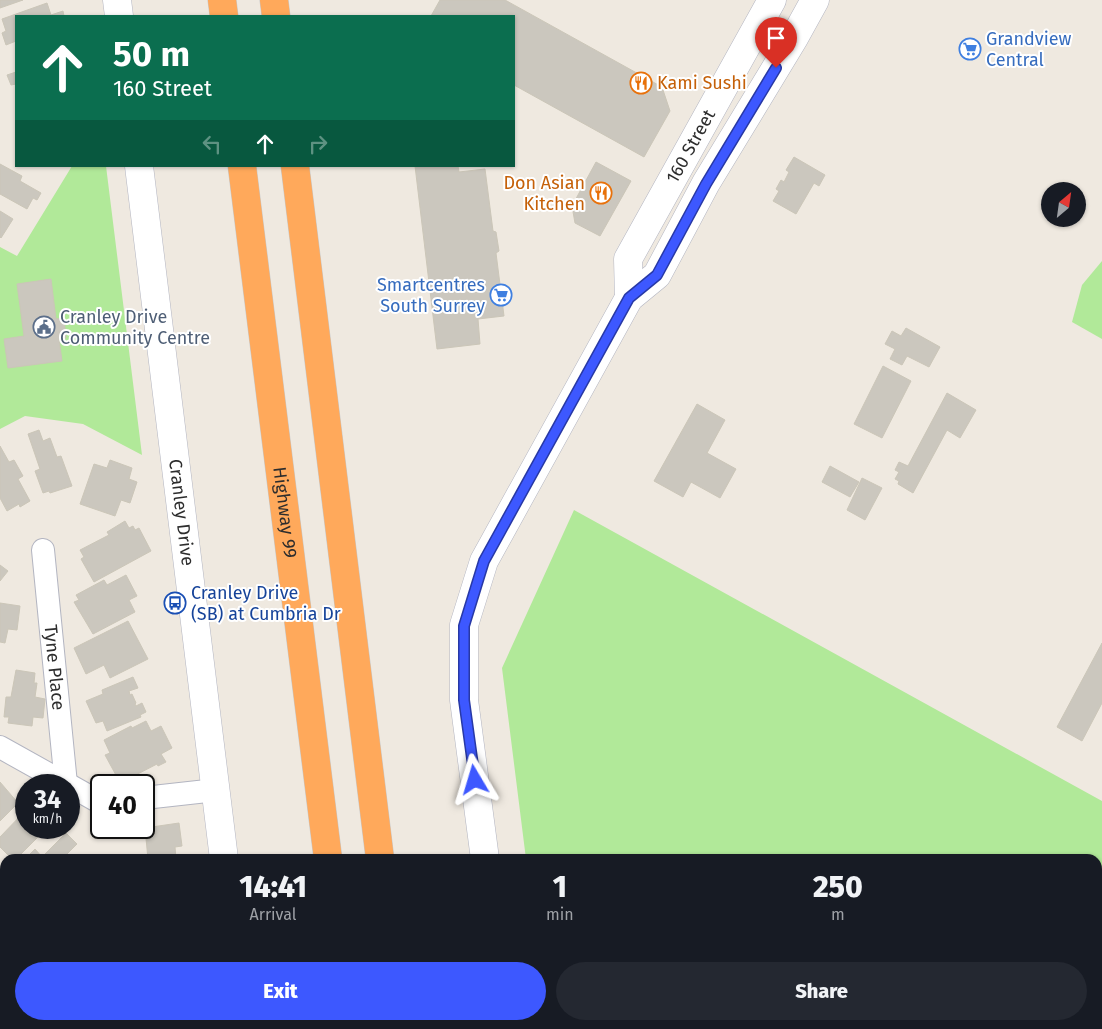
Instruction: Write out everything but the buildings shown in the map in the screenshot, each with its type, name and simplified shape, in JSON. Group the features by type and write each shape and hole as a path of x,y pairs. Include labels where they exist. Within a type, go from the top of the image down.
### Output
{"highway":[{"path":"222,0 224,15"},
{"path":"274,0 276,15"},
{"name":"Highway 99","path":"242,167 327,854"},
{"path":"294,167 379,854"}],"street":[{"path":"117,0 119,15"},
{"name":"160 Street","path":"629,298 628,259 772,0"},
{"name":"160 Street","path":"484,854 464,700 464,626 484,561 629,298 657,275 706,184 815,0"},
{"name":"Cranley Drive","path":"139,167 223,854"},
{"name":"Tyne Place","path":"43,550 67,774"},
{"path":"0,747 48,774"},
{"path":"155,797 216,790"}],"green space":[{"path":"71,167 106,167 142,455 83,424 25,416 0,429 0,247 17,256"},
{"path":"1102,261 1102,339 1072,322 1082,285"},
{"path":"574,510 1102,801 1102,854 525,854 502,668"}],"place":[{"name":"Grandview Central","path":"970,49"},
{"name":"Kami Sushi","path":"641,83"},
{"name":"Don Asian Kitchen","path":"601,193"},
{"name":"Smartcentres South Surrey","path":"501,295"},
{"name":"Cranley Drive Community Centre","path":"44,327"},
{"name":"Cranley Drive (SB) at Cumbria Dr","path":"175,603"}],"route":[{"path":"475,780 464,700 464,626 484,561 629,298 657,275 706,184 776,68"}]}
